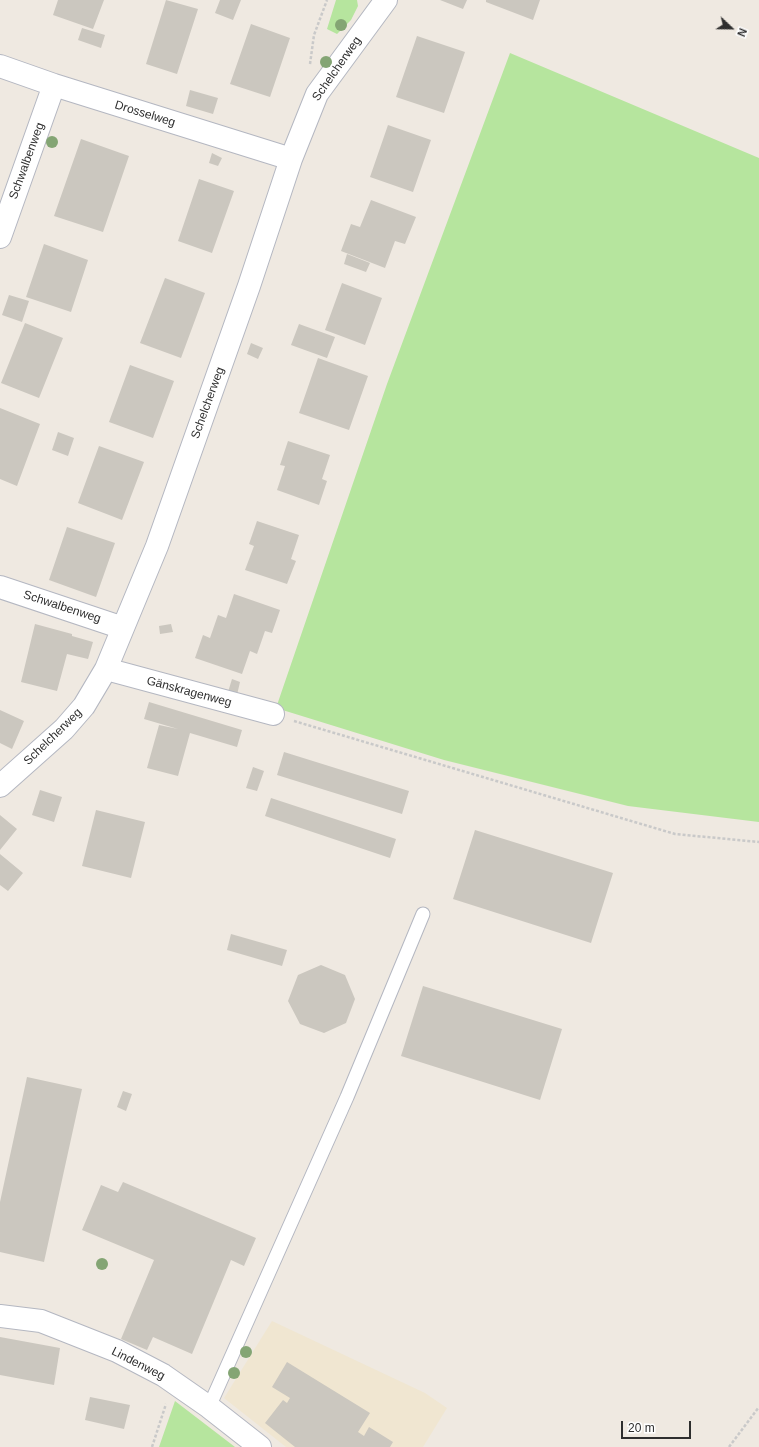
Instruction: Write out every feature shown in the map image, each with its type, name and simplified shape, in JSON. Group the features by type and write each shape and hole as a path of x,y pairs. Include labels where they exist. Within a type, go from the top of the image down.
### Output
{"street":[{"name":"Schelcherweg","path":"0,786 64,729 84,706 106,669 157,546 247,294 290,159 317,94 386,0"},
{"name":"Drosselweg","path":"0,66 54,85 290,159"},
{"name":"Schwalbenweg","path":"0,237 54,85"},
{"name":"Schwalbenweg","path":"0,587 124,628"},
{"name":"Gänskragenweg","path":"106,669 272,714"},
{"name":"Lindenweg","path":"0,1316 41,1321 117,1352 163,1375 209,1407 260,1447"}],"lane":[{"path":"209,1407 347,1097 423,914"}],"path":[{"path":"317,94 308,78 314,35 327,0"},
{"path":"272,714 675,834 759,842"},
{"path":"152,1447 174,1382"},
{"path":"729,1447 759,1407"}],"shaded area":[{"path":"272,1321 425,1393 447,1408 423,1447 286,1447 224,1398"}],"green space":[{"path":"336,0 357,0 358,6 351,20 337,34 327,29"},
{"path":"510,53 759,158 759,822 628,806 444,760 276,708 387,384"},
{"path":"175,1401 235,1447 159,1447"}],"building":[{"path":"58,0 104,0 93,29 53,15"},
{"path":"166,0 198,9 177,74 146,64"},
{"path":"220,0 241,0 233,20 215,13"},
{"path":"440,0 467,0 463,9"},
{"path":"486,0 540,0 533,20 486,2"},
{"path":"251,24 290,38 270,97 230,84"},
{"path":"82,28 105,35 101,48 78,40"},
{"path":"417,36 465,52 444,113 396,97"},
{"path":"190,90 218,98 213,114 186,106"},
{"path":"388,125 431,140 413,192 370,177"},
{"path":"81,139 129,156 103,232 54,216"},
{"path":"212,153 222,158 218,166 209,163"},
{"path":"199,179 234,191 212,253 178,241"},
{"path":"371,200 416,217 405,244 395,241 385,268 341,251 351,224 360,227"},
{"path":"44,244 88,260 71,312 26,297"},
{"path":"347,254 370,263 366,272 344,264"},
{"path":"165,278 205,293 181,358 140,343"},
{"path":"342,283 382,298 365,345 325,330"},
{"path":"9,295 29,301 22,322 2,315"},
{"path":"25,323 63,338 39,398 1,383"},
{"path":"299,324 335,337 327,358 291,345"},
{"path":"251,343 263,348 258,359 247,354"},
{"path":"318,358 368,376 349,430 299,413"},
{"path":"130,365 174,381 153,438 109,422"},
{"path":"0,408 40,424 17,486 0,479"},
{"path":"58,432 74,438 68,456 52,450"},
{"path":"288,441 330,455 322,479 327,481 319,505 277,490 285,466 280,465"},
{"path":"99,446 144,462 122,520 78,503"},
{"path":"257,521 299,535 291,559 296,561 287,584 245,570 254,546 249,544"},
{"path":"67,527 115,543 96,597 49,580"},
{"path":"234,594 280,610 272,633 265,631 257,654 250,651 242,674 195,658 203,635 210,638 218,615 226,618"},
{"path":"35,624 72,634 72,636 93,642 88,659 67,654 57,691 21,682"},
{"path":"171,624 173,632 160,634 159,626"},
{"path":"232,679 240,682 237,695 228,692"},
{"path":"149,702 242,730 237,747 190,733 178,776 147,768 159,725 178,729 144,719"},
{"path":"0,710 24,721 12,749 0,743"},
{"path":"284,752 409,791 402,814 277,775"},
{"path":"253,767 264,771 257,791 246,788"},
{"path":"40,790 62,797 54,822 32,815"},
{"path":"271,798 396,839 390,858 265,816"},
{"path":"96,810 145,822 131,878 82,866"},
{"path":"0,815 17,829 0,850"},
{"path":"475,830 613,873 591,943 453,899"},
{"path":"0,854 23,873 8,891 0,885"},
{"path":"231,934 287,950 282,966 227,950"},
{"path":"321,965 345,975 355,999 346,1023 324,1033 300,1024 288,1001 298,975"},
{"path":"423,986 562,1029 540,1100 401,1056"},
{"path":"27,1077 82,1089 44,1262 0,1252 0,1202"},
{"path":"123,1091 132,1094 126,1111 117,1107"},
{"path":"123,1182 256,1238 244,1266 231,1260 192,1354 153,1337 147,1350 121,1339 154,1260 82,1230 101,1185 118,1192"},
{"path":"0,1337 60,1348 54,1385 0,1375"},
{"path":"287,1362 370,1413 358,1432 364,1436 369,1427 393,1442 390,1447 295,1447 265,1423 283,1400 287,1403 290,1398 272,1387"},
{"path":"90,1397 130,1405 124,1429 85,1420"}]}
